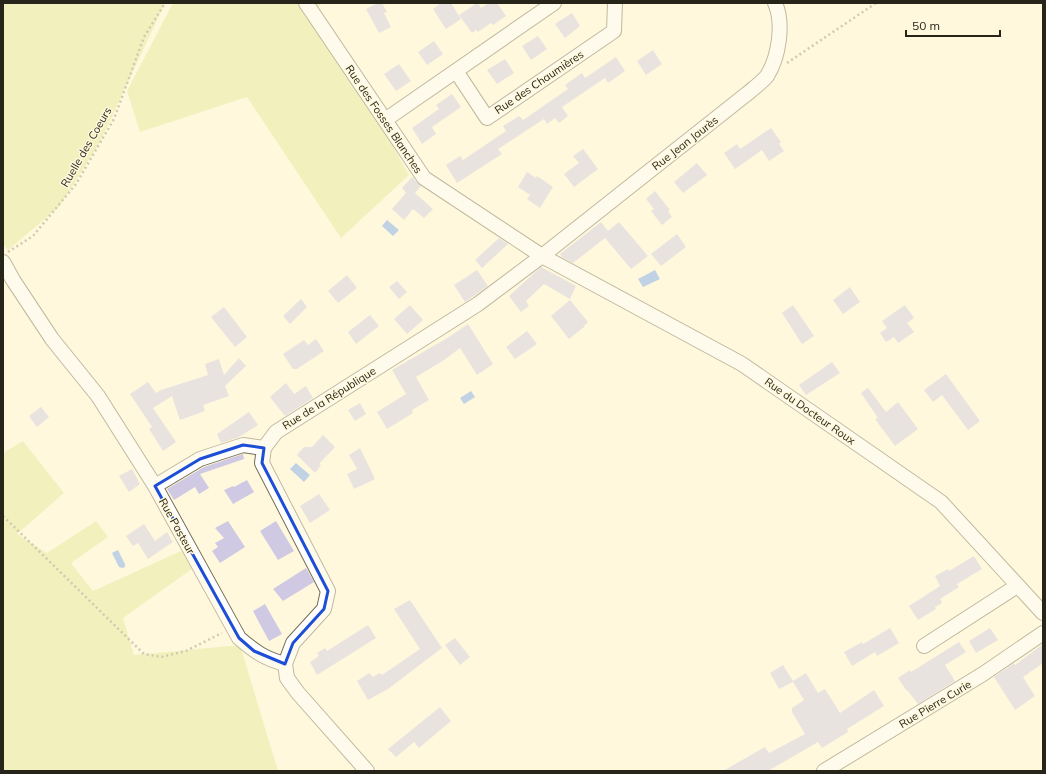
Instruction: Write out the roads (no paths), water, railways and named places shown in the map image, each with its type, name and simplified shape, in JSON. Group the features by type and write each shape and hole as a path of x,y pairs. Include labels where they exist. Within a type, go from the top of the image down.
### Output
{"street":[{"name":"Rue des Fosses Blanches","path":"306,3 424,178 542,256"},
{"path":"385,120 554,3"},
{"name":"Rue des Chaumières","path":"456,71 487,118 614,31 615,3"},
{"name":"Rue Jean Jaurès","path":"542,256 742,98 766,76 775,58 780,38 777,9 774,3"},
{"name":"Rue de la République","path":"264,448 276,432 478,304 542,256"},
{"name":"Rue du Docteur Roux","path":"542,256 742,364 935,497 1043,613"},
{"name":"Rue Pasteur","path":"3,262 13,280 52,339 98,396 155,486 239,638 254,651 272,661 285,664"},
{"path":"155,486 200,459 243,445 264,448 262,462 328,591 324,609 293,643 285,664 287,678 298,693 367,771"},
{"path":"924,646 1017,586"},
{"name":"Rue Pierre Curie","path":"824,771 983,674 1043,633"}],"water":[{"path":"387,220 399,230 393,236 382,226"},
{"path":"655,270 660,279 643,287 638,279"},
{"path":"471,391 475,397 464,404 460,398"},
{"path":"296,463 310,475 304,482 290,469"},
{"path":"118,550 125,564 125,567 122,568 119,567 112,553"}]}
